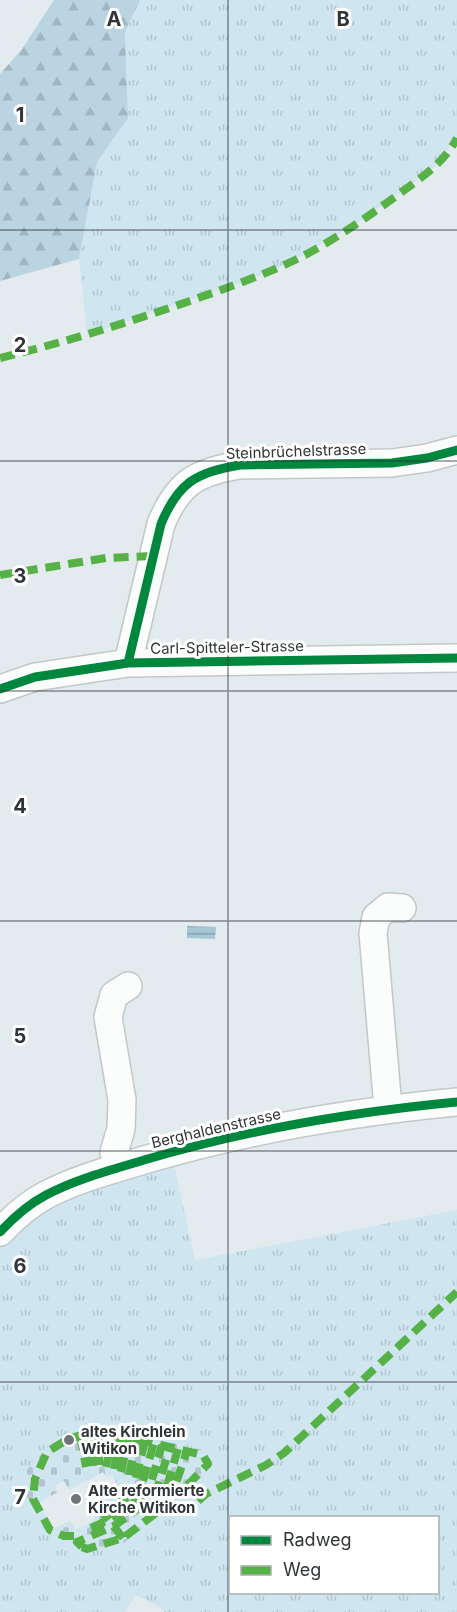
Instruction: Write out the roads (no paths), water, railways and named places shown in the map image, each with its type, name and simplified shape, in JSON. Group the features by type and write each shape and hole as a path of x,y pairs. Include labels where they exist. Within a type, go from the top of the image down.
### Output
{"street":[{"name":"Steinbrüchelstrasse","path":"128,663 161,524 180,489 194,478 215,469 240,465 392,463 427,458 457,450"},
{"name":"Carl-Spitteler-Strasse","path":"0,689 35,677 128,663 457,658"},
{"path":"388,1108 373,933 376,917 388,907 402,908"},
{"path":"117,1168 114,1152 122,1130 122,1100 108,1017 114,995 128,986"},
{"name":"Berghaldenstrasse","path":"0,1232 44,1196 68,1184 169,1153 244,1135 388,1108 457,1102"}],"place":[{"name":"altes Kirchlein Witikon","path":"69,1440"},
{"name":"Alte reformierte Kirche Witikon","path":"76,1499"}]}
